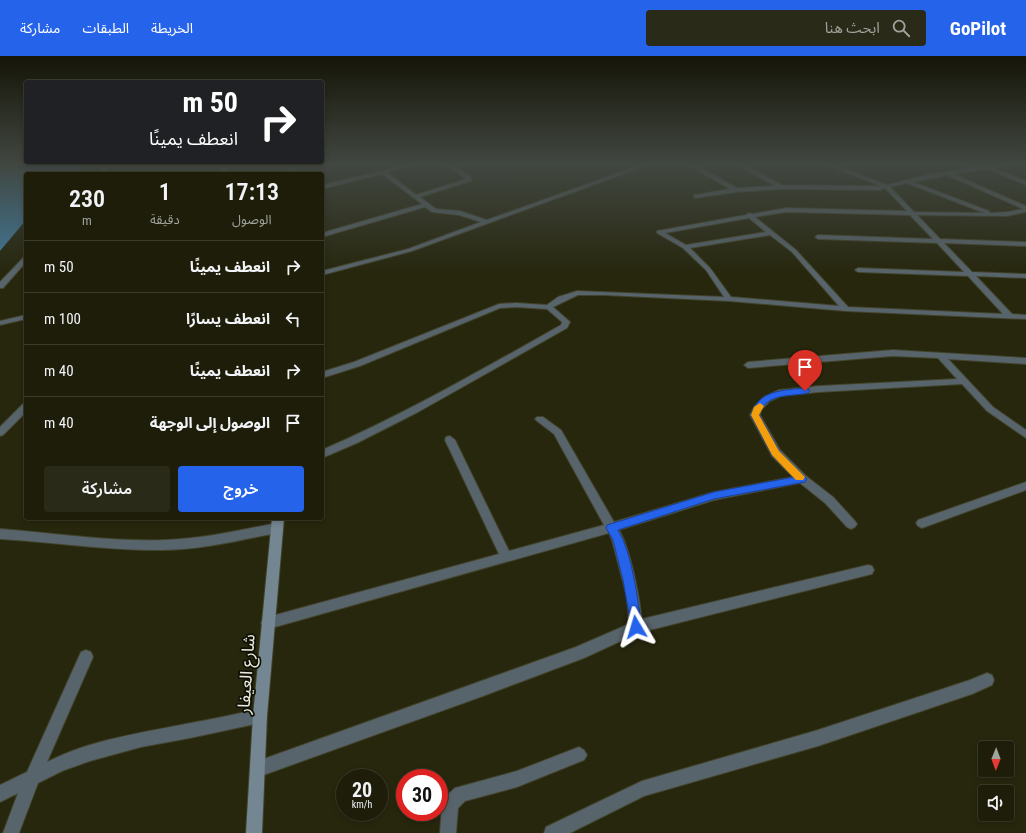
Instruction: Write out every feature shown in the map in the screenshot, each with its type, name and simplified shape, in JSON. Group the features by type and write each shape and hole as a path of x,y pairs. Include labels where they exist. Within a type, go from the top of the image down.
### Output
{"main road":[{"name":"شارع العيفار","path":"254,833 260,716 277,523"}],"street":[{"path":"419,200 434,211 460,213 486,222"},
{"path":"324,273 388,257 547,200"},
{"path":"900,200 1010,316"},
{"path":"956,200 990,214"},
{"path":"1007,200 1026,209"},
{"path":"324,234 426,205"},
{"path":"729,299 708,269 685,247 659,232 749,215 786,210 913,214 1007,214 1026,209"},
{"path":"749,215 794,251 846,309"},
{"path":"685,247 772,233"},
{"path":"818,237 1026,244"},
{"path":"0,286 24,260"},
{"path":"18,268 24,266"},
{"path":"858,270 1026,276"},
{"path":"550,307 551,304 577,293 615,293 669,298 729,299 846,309 1026,317"},
{"path":"324,374 357,364 499,306 516,305 550,307 566,322 564,326 427,404 324,453"},
{"path":"0,323 24,317"},
{"path":"748,365 894,353 1026,361"},
{"path":"941,356 990,409 1026,435"},
{"path":"851,524 829,500 802,479 776,453 755,415 757,409 767,398 779,393 819,389 964,381"},
{"path":"0,433 24,408"},
{"path":"540,419 558,432 618,539 629,580 636,627"},
{"path":"450,440 506,557"},
{"path":"268,623 611,528 714,496 802,479"},
{"path":"922,523 1026,486"},
{"path":"0,534 41,536 115,545 188,544 277,523"},
{"path":"258,769 498,684 579,653 636,627 868,570"},
{"path":"11,833 31,778 58,715 86,657"},
{"path":"552,833 642,789 818,738 972,687 987,680"},
{"path":"0,794 59,764 90,753 141,739 190,731 260,716"},
{"path":"448,833 450,804 461,794 517,779 579,755"}],"water":[{"path":"0,200 24,200 24,222 0,251"}],"slow traffic":[{"path":"760,406 755,415 776,453 800,477"}],"route":[{"path":"636,627 633,597 629,580 618,539 611,528 714,496 802,479 776,453 755,415 757,409 767,398 779,393 805,391"}]}
